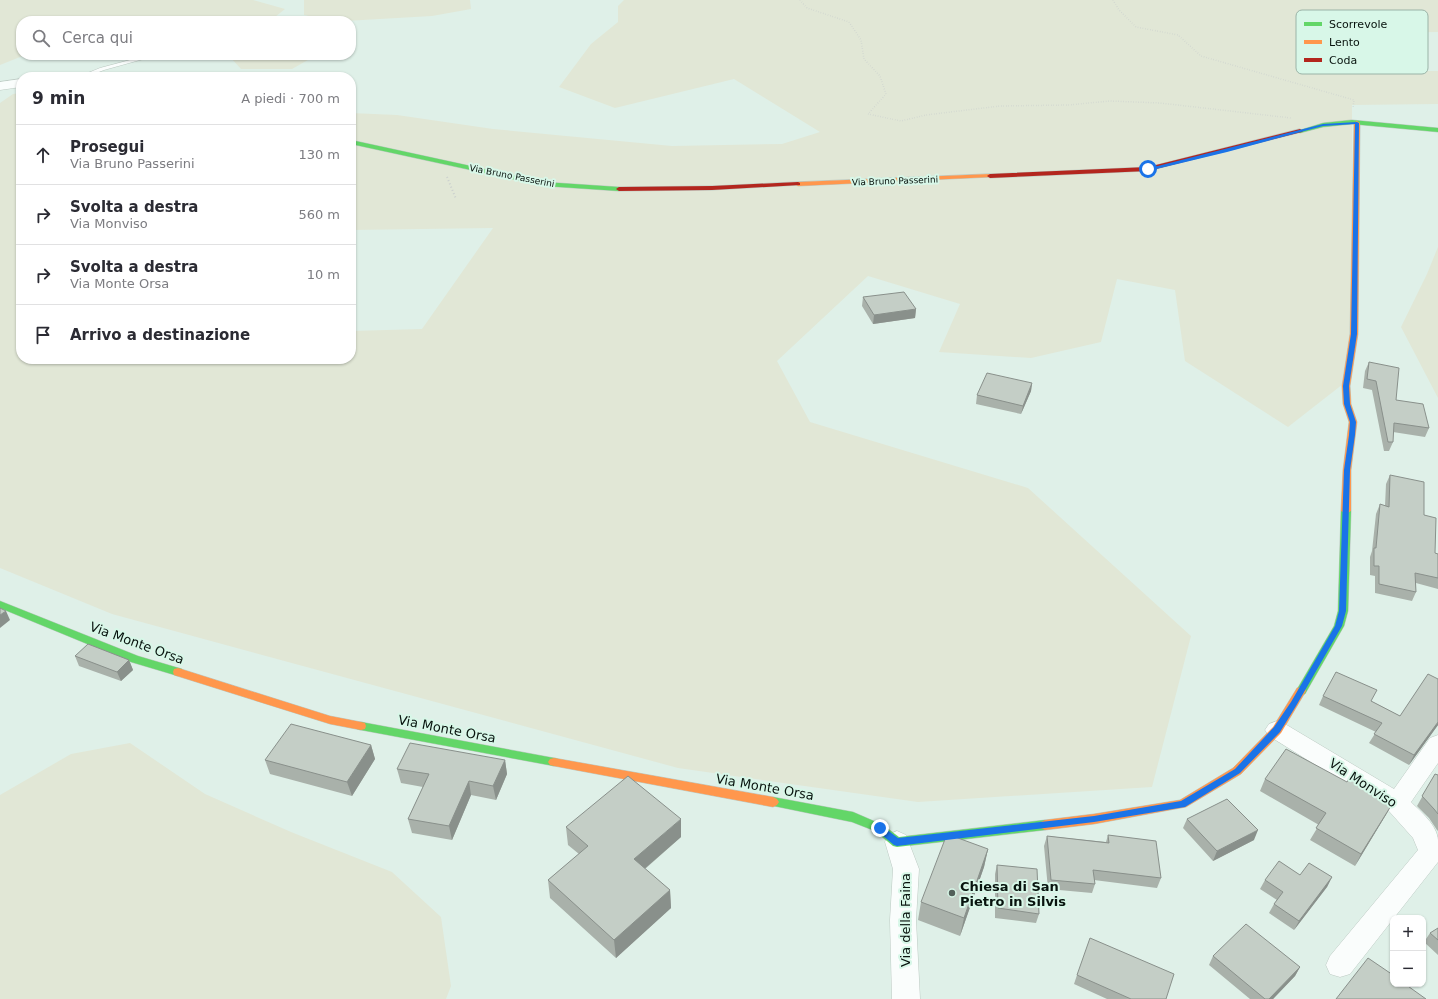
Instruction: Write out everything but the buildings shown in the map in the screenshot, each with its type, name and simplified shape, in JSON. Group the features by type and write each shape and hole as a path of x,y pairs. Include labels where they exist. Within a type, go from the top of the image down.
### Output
{"street":[{"path":"0,86 16,84"},
{"path":"897,842 1094,819 1182,804 1237,771 1277,730 1294,704 1339,626 1343,611 1347,470 1353,428 1353,422 1347,404 1346,386 1354,334 1357,123"},
{"name":"Via Bruno Passerini","path":"356,143 544,184 621,189 712,188 1148,169 1225,151 1323,125 1357,123 1438,130"},
{"name":"Via Monte Orsa","path":"0,604 135,658 330,720 853,816 880,828 897,842"},
{"name":"Via Monviso","path":"1277,730 1397,803 1423,832 1431,852 1340,965"},
{"path":"1397,803 1438,744"},
{"name":"Via della Faina","path":"897,842 906,869 903,920 906,999"}],"lane":[{"path":"94,72 136,60"}],"path":[{"path":"800,0 807,8 849,22 861,40 864,59 880,76 886,94 868,114 901,121 926,115 1000,106 1068,105 1110,101 1160,103 1296,118"},
{"path":"1113,0 1119,10 1136,27 1178,35 1201,56 1354,100 1352,112"},
{"path":"441,161 456,199"}],"green space":[{"path":"0,0 253,0 285,9 276,16 16,16 16,59 0,65"},
{"path":"304,0 470,0 471,9 432,16 356,20 356,16 304,15"},
{"path":"624,0 1438,0 1438,32 1428,32 1428,10 1296,10 1296,74 1428,74 1428,71 1438,71 1438,104 1352,105 1352,377 1288,427 1185,361 1175,290 1117,279 1101,342 1031,358 939,352 960,304 868,276 777,361 810,422 1028,488 1191,636 1152,787 918,802 678,768 112,614 0,568 0,103 16,94 16,364 356,364 356,331 422,329 493,228 356,230 356,113 397,115 493,129 672,146 782,144 820,132 734,79 615,108 559,87 591,44 618,22 618,6"},
{"path":"233,60 308,60 292,69 241,69"},
{"path":"1438,247 1438,398 1401,327 1427,274"},
{"path":"130,743 205,794 291,832 392,872 441,917 451,986 446,999 0,999 0,795 71,754"}],"traffic: fast":[{"path":"1300,131 1323,125 1352,122 1438,130"},
{"path":"356,143 544,184 619,189"},
{"path":"1301,691 1339,626 1343,611 1346,511"},
{"path":"0,604 135,659 178,672"},
{"path":"361,726 554,762"},
{"path":"773,802 853,817 879,828 897,842 1045,825"}],"traffic: slow":[{"path":"1346,511 1347,470 1353,422 1347,404 1346,386 1354,334 1357,123"},
{"path":"798,184 990,176"},
{"path":"178,672 330,720 361,726"},
{"path":"1045,825 1094,819 1182,804 1237,771 1277,730 1301,691"},
{"path":"554,762 773,802"}],"traffic: jam":[{"path":"990,176 1148,169 1300,131"},
{"path":"619,189 712,188 798,184"}],"place":[{"name":"Chiesa di San Pietro in Silvis","path":"952,893"}],"route":[{"path":"880,828 897,842 1094,819 1182,804 1237,771 1277,730 1294,704 1339,626 1343,611 1347,470 1353,422 1347,404 1346,386 1354,334 1357,123 1352,122 1323,125 1225,151 1148,169"}]}
